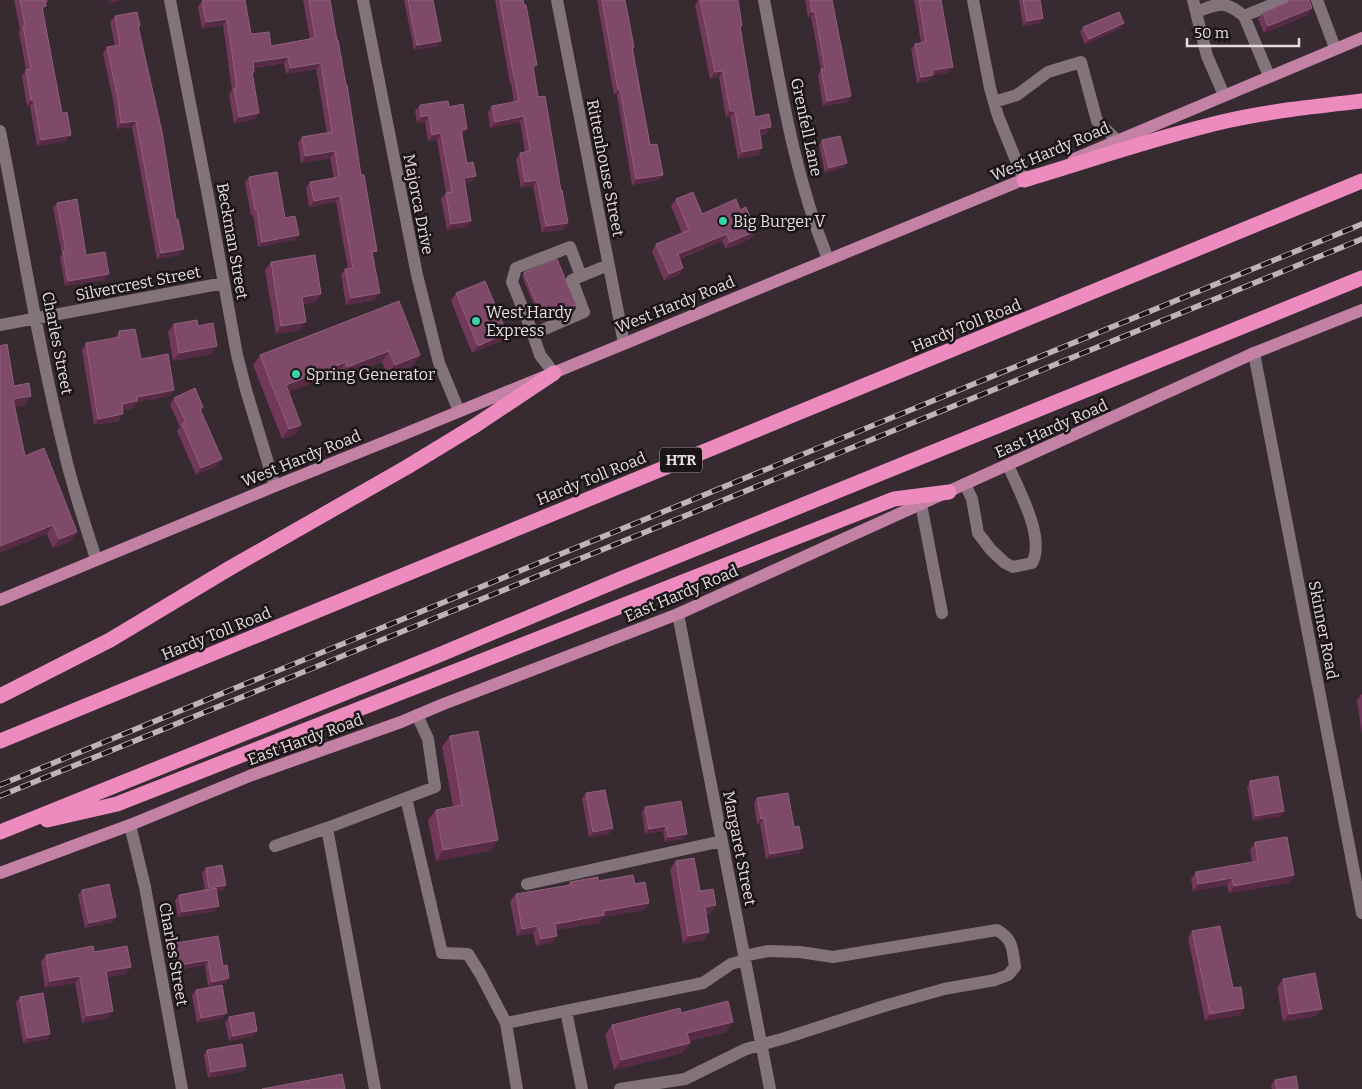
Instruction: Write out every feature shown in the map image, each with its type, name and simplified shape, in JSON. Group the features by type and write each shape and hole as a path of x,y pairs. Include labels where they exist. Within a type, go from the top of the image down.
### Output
{"highway":[{"path":"1024,180 1183,132 1228,121 1362,101"},
{"name":"Hardy Toll Road","path":"0,741 1362,181"},
{"path":"1,831 434,657 623,578 1362,278"},
{"path":"0,696 110,640 230,568 407,467 476,425 554,372"},
{"path":"1,831 117,804 894,499 949,492"}],"main road":[{"name":"West Hardy Road","path":"0,600 624,342 1024,180 1362,38"},
{"name":"East Hardy Road","path":"0,873 130,825 252,776 417,715 678,614 1254,353 1362,310"}],"street":[{"name":"Beckman Street","path":"170,0 237,355 275,486"},
{"name":"Majorca Drive","path":"363,0 417,275 439,363 459,411"},
{"name":"Rittenhouse Street","path":"557,0 624,342"},
{"name":"Grenfell Lane","path":"764,0 796,164 815,226 828,259"},
{"path":"974,0 994,102 1024,180"},
{"path":"1244,16 1283,0"},
{"path":"1317,0 1335,48"},
{"path":"1224,95 1207,56 1195,6 1222,2 1235,7 1244,16 1269,76"},
{"path":"994,102 1017,95 1048,72 1081,62 1097,121 1117,140"},
{"name":"Charles Street","path":"0,131 35,319 64,452 96,559"},
{"path":"554,372 540,355 512,282 516,268 570,247 581,276"},
{"path":"532,334 584,312 572,280 608,264"},
{"name":"Silvercrest Street","path":"0,326 224,283"},
{"name":"Skinner Road","path":"1254,353 1362,913"},
{"path":"965,484 972,502 978,533 991,550 1005,563 1013,567 1032,563 1036,550 1036,536 1008,465"},
{"path":"921,504 942,613"},
{"name":"Margaret Street","path":"678,614 770,1089"},
{"path":"275,846 435,787 428,739 417,715"},
{"path":"406,798 442,953 468,954 481,975 506,1023 517,1089"},
{"name":"Charles Street","path":"130,825 146,887 182,1089"},
{"path":"327,828 376,1089"},
{"path":"527,884 722,841"},
{"path":"506,1023 704,983 731,964 768,951 800,952 833,957 997,930 1007,936 1015,967 1008,975 995,980 944,989 884,1006 762,1046 746,1049 685,1079 620,1089"},
{"path":"566,1011 582,1089"}],"building":[{"path":"20,0 45,0 46,6 42,7 62,113 67,112 71,135 41,140 34,100 31,100 26,70 31,69"},
{"path":"245,0 251,34 269,32 271,46 315,38 309,0 330,0 347,85 361,175 364,175 377,251 372,252 380,293 351,298 345,269 353,268 340,196 314,201 310,182 339,177 335,151 305,156 302,137 332,132 321,63 290,68 288,57 253,62 254,72 252,72 259,113 239,117 234,88 237,88 227,19 206,22 202,1"},
{"path":"408,0 433,0 441,41 417,45"},
{"path":"500,0 523,0 524,5 526,5 537,65 533,66 538,97 545,96 568,223 546,226 537,180 525,182 520,153 530,151 524,116 495,122 492,106 519,101"},
{"path":"602,0 625,0 650,145 657,144 663,175 636,179"},
{"path":"700,0 738,0 742,26 740,26 755,117 769,114 771,127 759,129 762,148 742,152 735,111 730,111 723,71 715,72"},
{"path":"810,0 832,0 851,96 827,101 821,69 825,69 815,12 812,12"},
{"path":"919,0 941,0 953,67 933,70 933,75 921,77 915,44 926,42"},
{"path":"1023,0 1040,0 1043,18 1027,21"},
{"path":"1292,0 1309,0 1312,8 1268,26 1263,13"},
{"path":"137,12 140,26 138,26 162,132 176,219 178,219 184,249 161,253 136,121 121,123 107,47 120,45 115,16"},
{"path":"1119,12 1124,23 1089,39 1083,27"},
{"path":"448,101 449,107 463,104 467,129 461,130 467,163 473,162 476,176 464,178 471,221 451,224 446,193 452,192 441,133 432,135 429,115 421,117 420,105"},
{"path":"840,136 847,163 829,168 822,140"},
{"path":"277,172 285,218 295,216 299,235 262,242 249,177"},
{"path":"693,192 702,214 736,199 740,210 746,207 756,231 730,242 727,234 678,254 683,268 669,274 656,244 689,230 676,199"},
{"path":"77,199 86,255 105,252 109,274 68,281 63,251 66,251 57,203"},
{"path":"315,255 321,294 302,297 306,322 281,326 271,262"},
{"path":"557,259 576,305 543,319 524,273"},
{"name":"West Hardy Express","path":"485,281 507,333 478,346 456,293"},
{"name":"Spring Generator","path":"399,301 420,355 395,365 389,351 347,367 346,362 286,385 301,425 289,429 260,355"},
{"path":"197,320 198,326 213,323 217,346 179,353 174,324"},
{"path":"135,329 141,359 168,354 174,390 137,397 137,401 122,404 123,414 98,419 86,343 120,337 119,331"},
{"path":"7,344 14,386 29,383 31,396 13,399 25,456 44,448 77,532 59,539 53,525 0,546 0,346"},
{"path":"195,388 203,407 200,409 222,459 201,468 182,424 186,422 174,398"},
{"path":"478,731 498,840 443,850 436,810 462,805 450,736"},
{"path":"1278,776 1284,811 1256,816 1250,781"},
{"path":"605,790 613,828 593,832 586,793"},
{"path":"788,793 794,827 799,826 803,848 770,854 764,818 761,819 757,798"},
{"path":"681,801 687,834 668,837 666,826 649,829 645,807"},
{"path":"1287,837 1294,875 1234,886 1232,878 1198,884 1196,872 1258,861 1255,842"},
{"path":"694,858 700,891 713,889 716,905 705,907 709,932 688,936 676,861"},
{"path":"222,865 226,885 209,888 206,868"},
{"path":"633,875 635,884 645,882 649,903 604,911 604,915 555,924 557,936 541,939 538,926 522,929 516,894 571,885 570,882 598,877 598,881"},
{"path":"109,884 116,917 89,923 82,890"},
{"path":"216,888 219,906 182,912 179,895"},
{"path":"1220,926 1233,988 1241,987 1244,1008 1210,1014 1192,931"},
{"path":"218,936 223,966 227,965 229,978 212,982 208,960 180,965 176,943"},
{"path":"93,946 94,952 127,946 131,967 106,971 113,1011 87,1016 80,976 50,981 46,955"},
{"path":"1315,973 1322,1009 1289,1014 1283,979"},
{"path":"222,985 227,1013 201,1018 196,990"},
{"path":"43,993 50,1034 27,1038 20,997"},
{"path":"728,1001 733,1022 687,1033 690,1043 621,1060 612,1025 680,1008 681,1013"},
{"path":"254,1012 257,1031 233,1036 229,1017"},
{"path":"242,1044 246,1066 211,1072 207,1050"},
{"path":"342,1074 345,1089 262,1089"},
{"path":"1296,1076 1298,1089 1277,1089 1275,1080"}],"railway":[{"path":"0,785 1362,224"},
{"path":"0,796 1362,239"}],"place":[{"name":"Big Burger V","path":"723,221"},
{"name":"West Hardy Express","path":"476,321"},
{"name":"Spring Generator","path":"296,374"}]}
